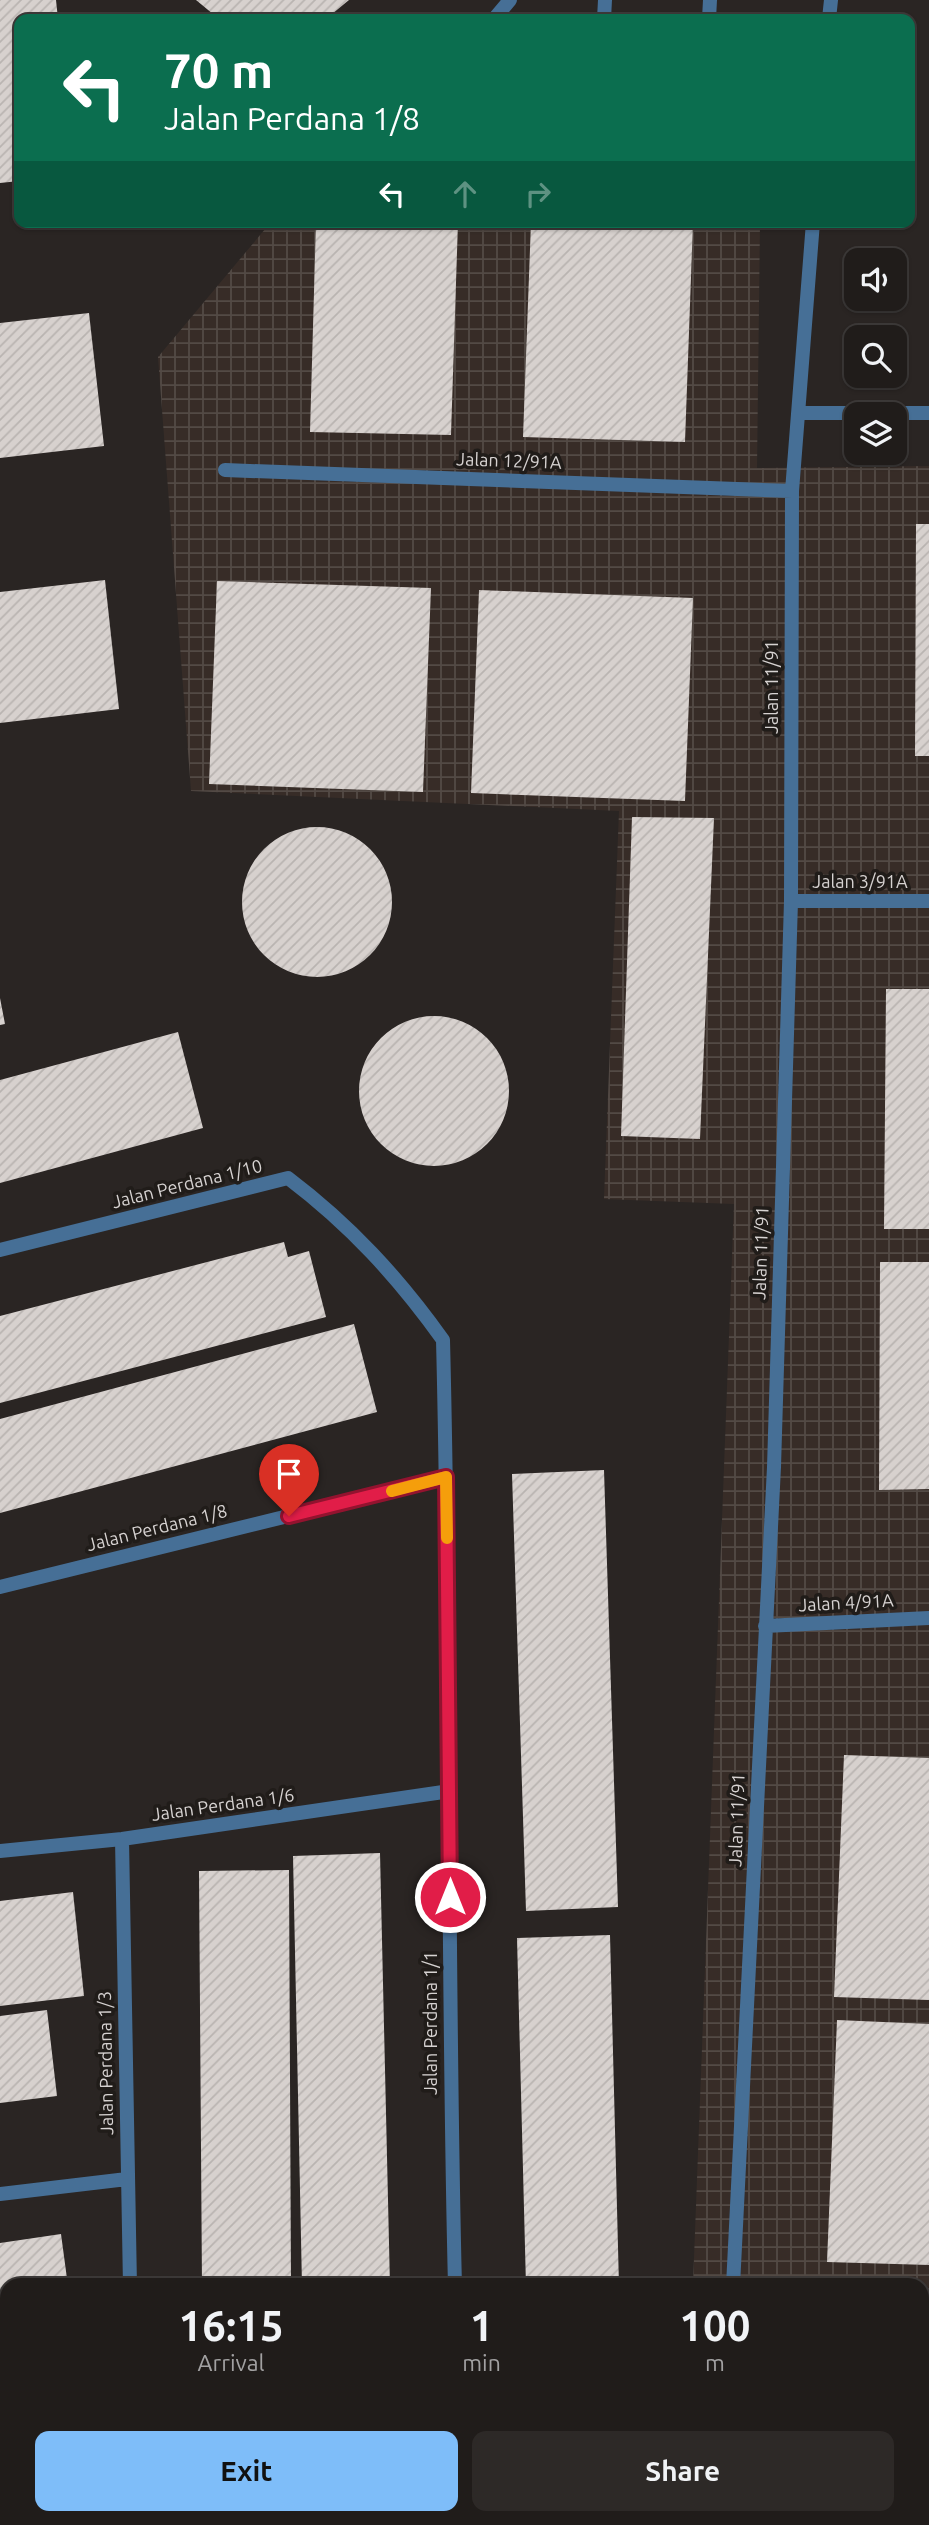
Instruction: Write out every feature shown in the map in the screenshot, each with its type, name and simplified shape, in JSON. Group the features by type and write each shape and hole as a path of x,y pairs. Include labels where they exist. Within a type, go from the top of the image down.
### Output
{"street":[{"path":"498,14 510,0"},
{"name":"Jalan 11/91","path":"733,2278 775,1453 792,901 792,491 813,228"},
{"path":"798,413 929,413"},
{"name":"Jalan 12/91A","path":"225,470 792,491"},
{"name":"Jalan 3/91A","path":"792,901 929,901"},
{"name":"Jalan Perdana 1/10","path":"0,1250 288,1178 330,1210 373,1251 410,1293 443,1340"},
{"name":"Jalan Perdana 1/1","path":"443,1340 450,1791 450,2084 455,2278"},
{"name":"Jalan Perdana 1/8","path":"0,1587 446,1477"},
{"name":"Jalan 4/91A","path":"765,1626 929,1618"},
{"name":"Jalan Perdana 1/6","path":"0,1851 122,1839 450,1791"},
{"name":"Jalan Perdana 1/3","path":"122,1839 130,2278"},
{"path":"0,2194 127,2179"}],"shaded area":[{"path":"266,228 760,228 757,468 929,466 929,2278 693,2278 734,1204 604,1199 619,811 191,791 158,357"}],"building":[{"path":"0,0 56,0 57,14 14,14 14,182 0,183"},
{"path":"196,0 349,0 332,14 213,14"},
{"path":"316,228 458,228 451,435 310,432"},
{"path":"531,228 693,228 685,442 523,437"},
{"path":"89,313 104,446 0,458 0,323"},
{"path":"916,524 929,524 929,756 915,756"},
{"path":"105,580 119,709 0,723 0,592"},
{"path":"217,581 431,588 423,792 209,784"},
{"path":"479,590 693,598 685,801 471,793"},
{"path":"632,817 714,818 700,1139 621,1136"},
{"path":"317,827 346,833 370,849 386,873 392,902 386,931 370,955 346,971 317,977 288,971 264,955 248,931 242,902 248,873 264,849 288,833"},
{"path":"886,989 929,989 929,1229 884,1229"},
{"path":"0,998 5,1024 0,1025"},
{"path":"434,1016 463,1021 487,1038 504,1062 509,1091 504,1120 487,1144 463,1161 434,1166 405,1161 381,1144 364,1120 359,1091 364,1062 381,1038 405,1021"},
{"path":"178,1032 203,1128 0,1183 0,1080"},
{"path":"284,1242 288,1257 309,1251 326,1317 0,1403 0,1316"},
{"path":"880,1262 929,1262 929,1489 879,1490"},
{"path":"354,1324 377,1412 0,1513 0,1419"},
{"path":"604,1470 618,1907 526,1911 512,1474"},
{"path":"844,1755 929,1758 929,2000 834,1997"},
{"path":"380,1853 390,2278 302,2278 293,1856"},
{"path":"289,1870 291,2278 202,2278 199,1871"},
{"path":"73,1892 84,1996 0,2006 0,1901"},
{"path":"610,1935 619,2278 526,2278 517,1938"},
{"path":"47,2010 57,2096 0,2103 0,2016"},
{"path":"837,2020 929,2024 929,2265 827,2262"},
{"path":"61,2234 67,2278 0,2278 0,2243"}],"slow traffic":[{"path":"392,1491 446,1477 447,1538"}],"route":[{"path":"289,1516 446,1477 450,1897"}]}
